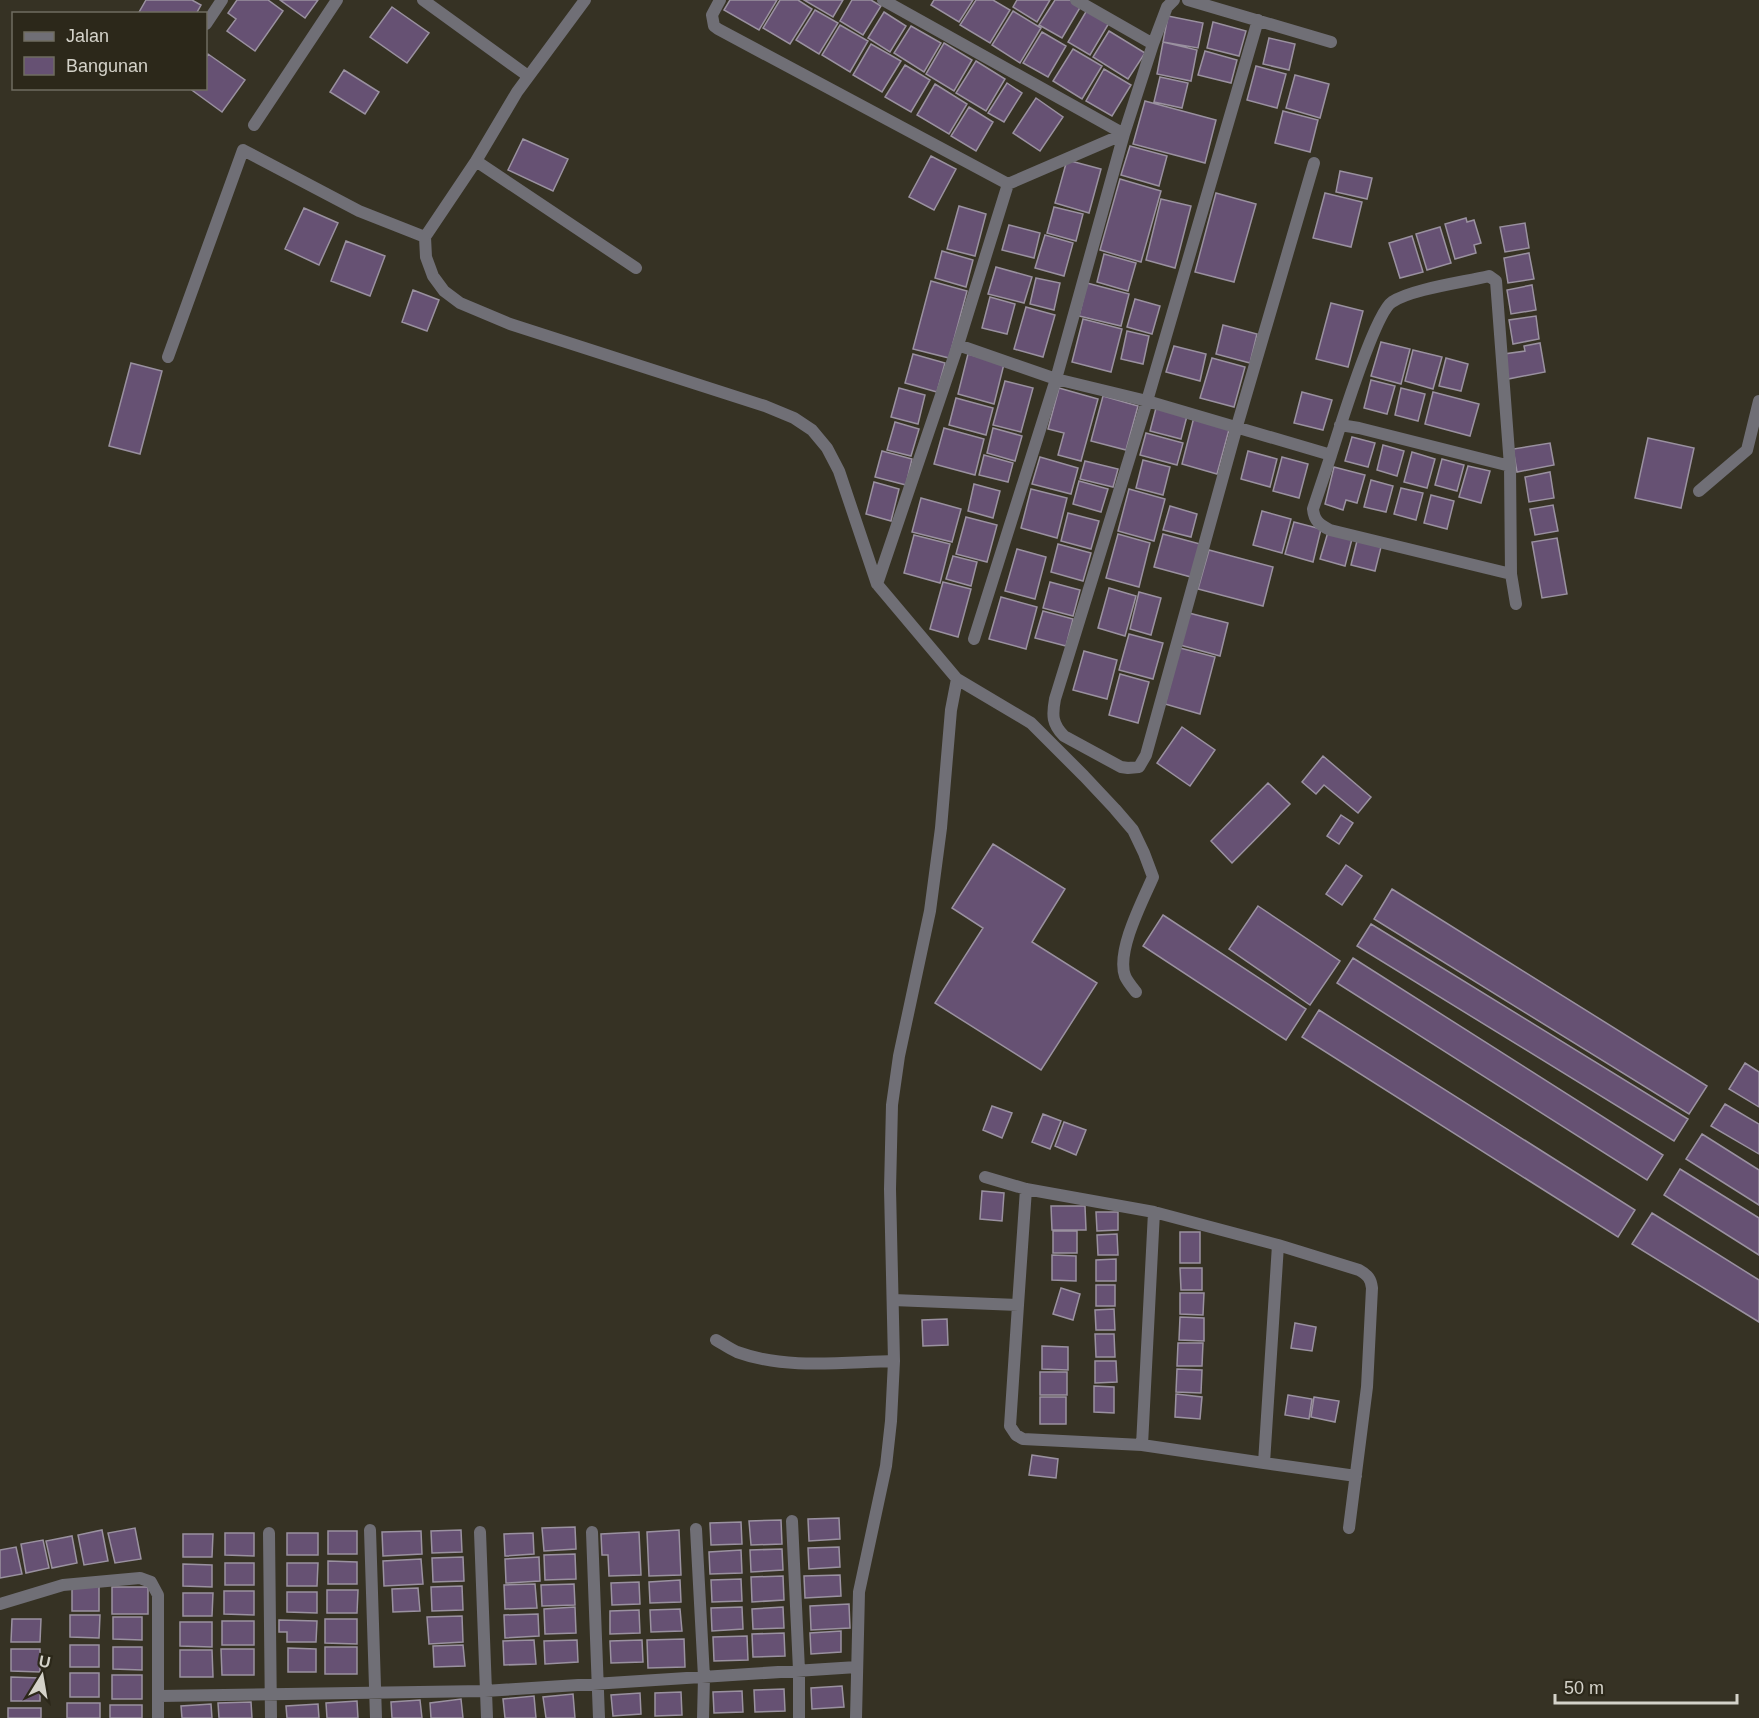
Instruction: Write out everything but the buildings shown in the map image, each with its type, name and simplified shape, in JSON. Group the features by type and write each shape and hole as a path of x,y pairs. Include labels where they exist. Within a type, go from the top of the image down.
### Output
{"street":[{"path":"207,22 222,0"},
{"path":"254,125 291,66 337,0"},
{"path":"423,0 528,76"},
{"path":"585,0 516,92 477,160 424,237 426,257 433,276 444,291 459,303 510,324 765,406 794,418 812,430 827,448 839,471 877,584 957,679 1031,723 1115,808 1132,830 1153,877 1128,940 1123,960 1125,976 1136,992"},
{"path":"720,0 712,15 714,26 718,29 1008,184"},
{"path":"883,0 1124,134"},
{"path":"1076,0 1153,44"},
{"path":"974,639 1056,379 1124,134 1153,44 1167,8 1174,0"},
{"path":"1188,0 1331,42"},
{"path":"1258,20 1147,401 1055,699 1053,721 1064,736 1121,767 1139,767 1146,755 1314,163"},
{"path":"877,584 958,345 1008,184 1124,134"},
{"path":"168,357 243,150 359,212 424,237"},
{"path":"477,160 636,268"},
{"path":"1511,574 1330,530 1322,526 1314,517 1312,509 1374,331 1389,303 1404,295 1490,276 1496,281 1510,466 1511,574 1516,604"},
{"path":"958,345 1056,379 1238,426 1331,455"},
{"path":"1699,491 1753,451 1759,401"},
{"path":"1340,425 1510,466"},
{"path":"856,1718 859,1592 886,1466 891,1421 894,1361 890,1190 892,1105 899,1056 930,911 942,817 951,710 957,679"},
{"path":"985,1177 1026,1189 1154,1212 1278,1245 1359,1270 1367,1275 1371,1280 1372,1288 1367,1386 1349,1528"},
{"path":"1026,1189 1010,1425 1016,1435 1023,1439 1142,1445 1356,1476"},
{"path":"1142,1445 1154,1212"},
{"path":"1264,1463 1278,1245"},
{"path":"893,1300 1018,1305"},
{"path":"716,1340 735,1351 764,1359 801,1363 894,1361"},
{"path":"792,1521 799,1718"},
{"path":"696,1529 704,1677 703,1718"},
{"path":"370,1530 377,1692 376,1718"},
{"path":"480,1532 486,1718"},
{"path":"592,1532 599,1718"},
{"path":"269,1533 271,1718"},
{"path":"0,1604 63,1585 140,1578 151,1582 158,1595 160,1696 158,1718"},
{"path":"160,1696 485,1691 857,1667"}]}
